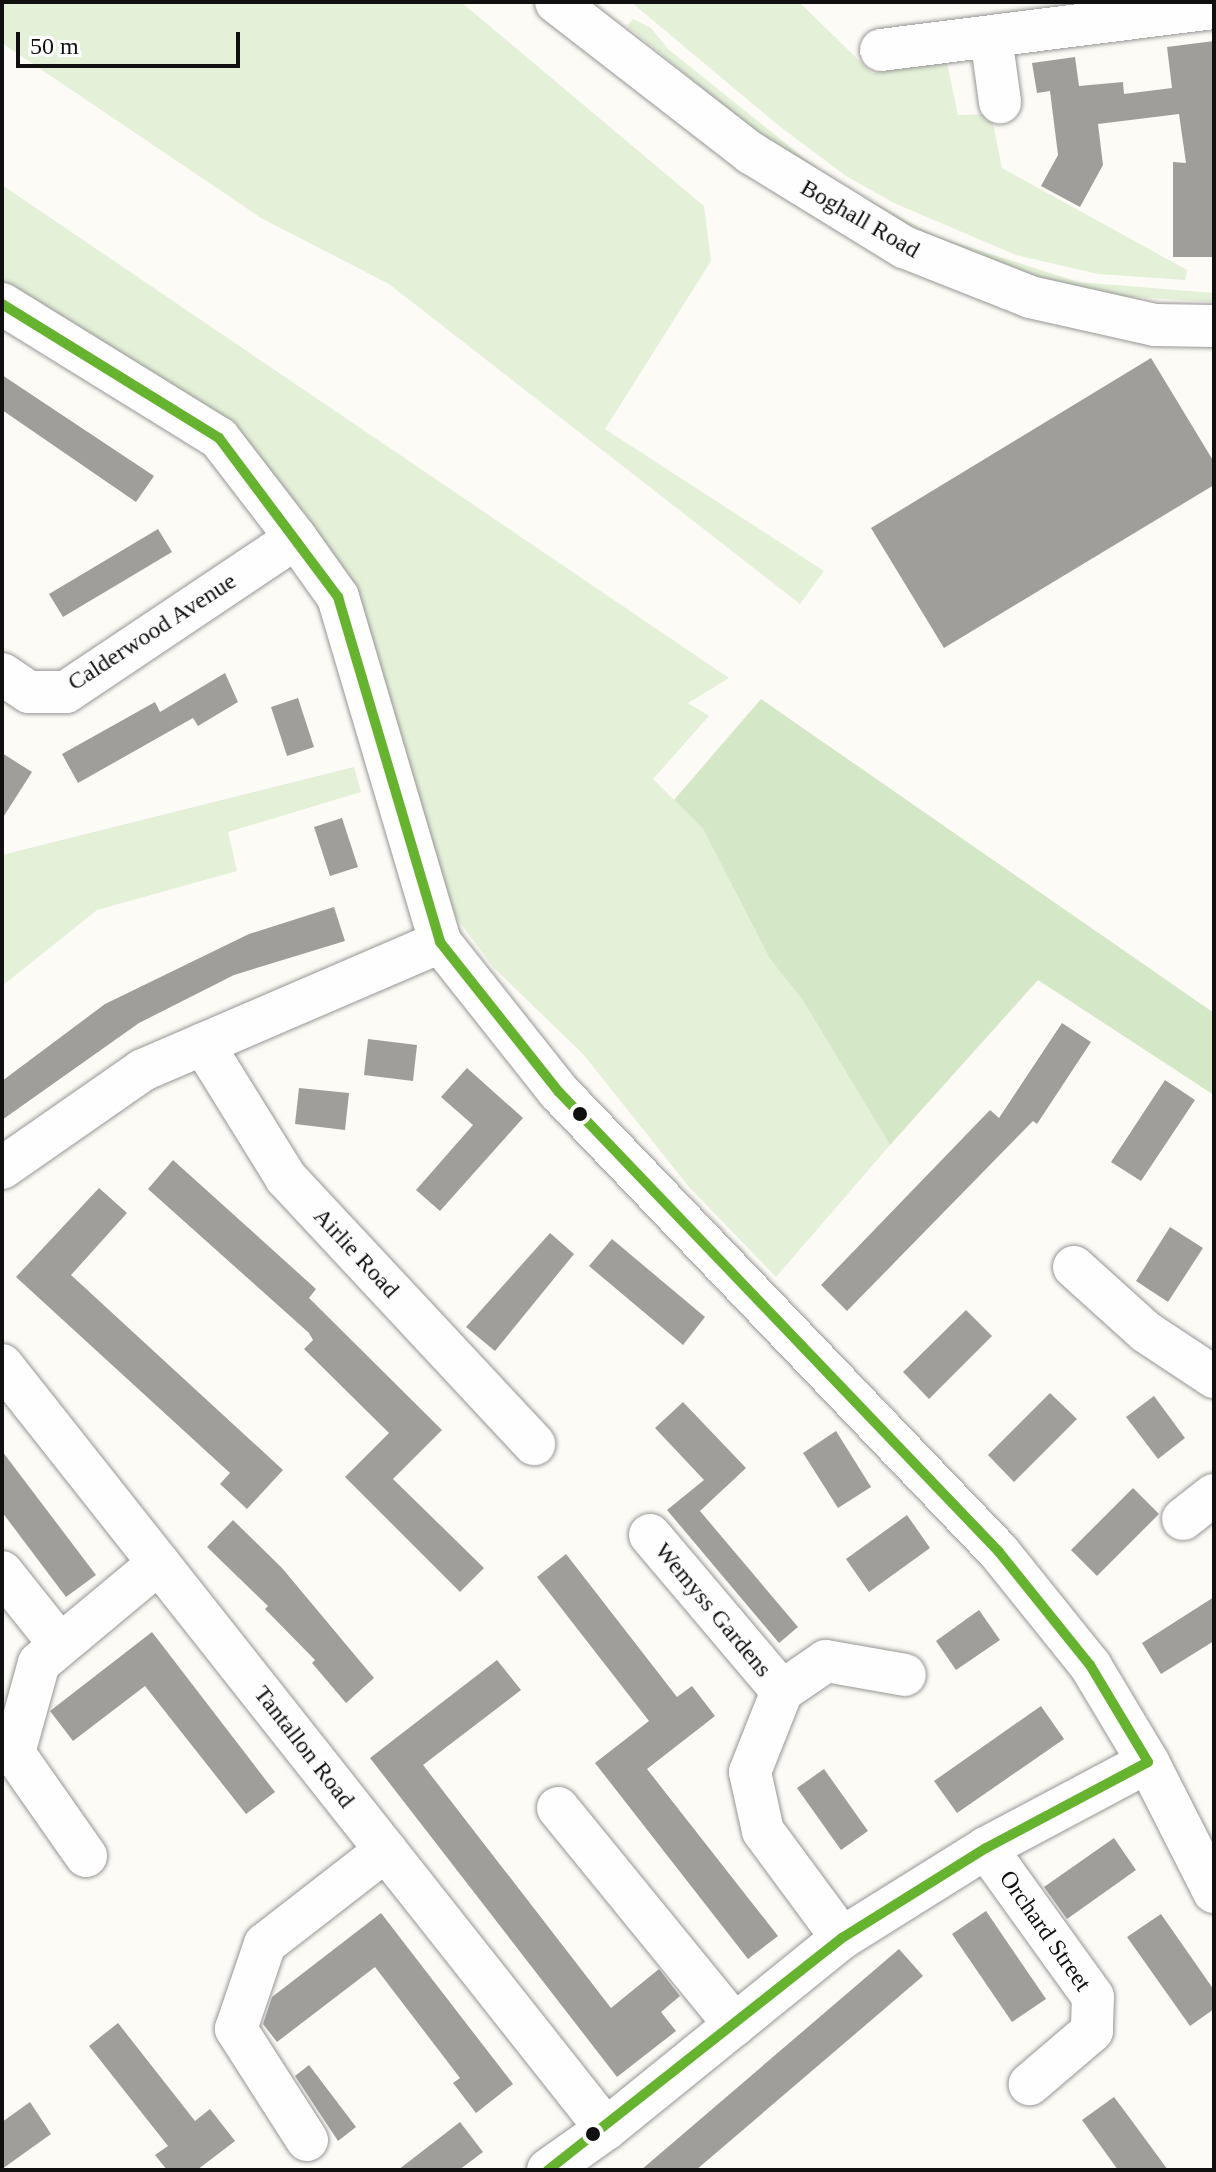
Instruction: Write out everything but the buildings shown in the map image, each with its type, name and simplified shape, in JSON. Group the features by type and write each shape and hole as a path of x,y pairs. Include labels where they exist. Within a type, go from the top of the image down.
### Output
{"street":[{"path":"881,50 1214,8"},
{"name":"Boghall Road","path":"578,9 751,153 904,247 1030,297 1155,325 1214,326"},
{"path":"991,37 1000,102"},
{"path":"2,304 219,438 296,538 338,597 440,942 559,1092 999,1552 1090,1665 1148,1762 1214,1892"},
{"name":"Calderwood Avenue","path":"2,674 29,692 66,692 296,538"},
{"path":"2,1168 143,1070 440,942"},
{"name":"Airlie Road","path":"203,1044 286,1178 534,1444"},
{"path":"1074,1267 1146,1332 1214,1377"},
{"name":"Tantallon Road","path":"2,1365 606,2129"},
{"name":"Wemyss Gardens","path":"650,1535 782,1691 750,1772 763,1831 842,1938"},
{"path":"86,1856 14,1753 39,1663 159,1563"},
{"path":"2,1572 60,1645"},
{"path":"782,1691 826,1661 905,1675"},
{"path":"548,2170 606,2129 842,1938 986,1848 1148,1762"},
{"path":"558,1808 735,2025"},
{"name":"Orchard Street","path":"986,1848 1093,1997 1092,2031 1030,2084"},
{"path":"307,2140 236,2029 265,1944 386,1850"}],"green space":[{"path":"2,2 461,2 704,206 711,261 605,429 824,571 800,604 389,284 261,218 2,43"},
{"path":"631,2 799,2 872,73 947,63 958,115 991,114 1002,168 1187,270 1185,280 1098,274 1016,255 894,203 846,176 778,125"},
{"path":"633,19 651,28 668,49 829,178 935,236 1078,282 1214,293 1214,302 1119,296 1026,277 932,242 778,150 627,26"},
{"path":"2,185 729,678 688,703 709,716 653,779 703,829 770,959 802,999 890,1145 776,1277 689,1187 583,1054 493,967 453,913 407,757 356,611 308,517 235,436 2,283"},
{"path":"761,699 1214,1013 1214,1095 1038,980 890,1145 802,999 770,959 703,829 674,800"},
{"path":"354,767 361,792 228,832 237,871 97,910 2,986 2,855"}],"transit line":[{"path":"2,304 219,438 338,597 440,942 559,1092 999,1552 1090,1665 1148,1762 986,1848 842,1938 548,2170"}]}
